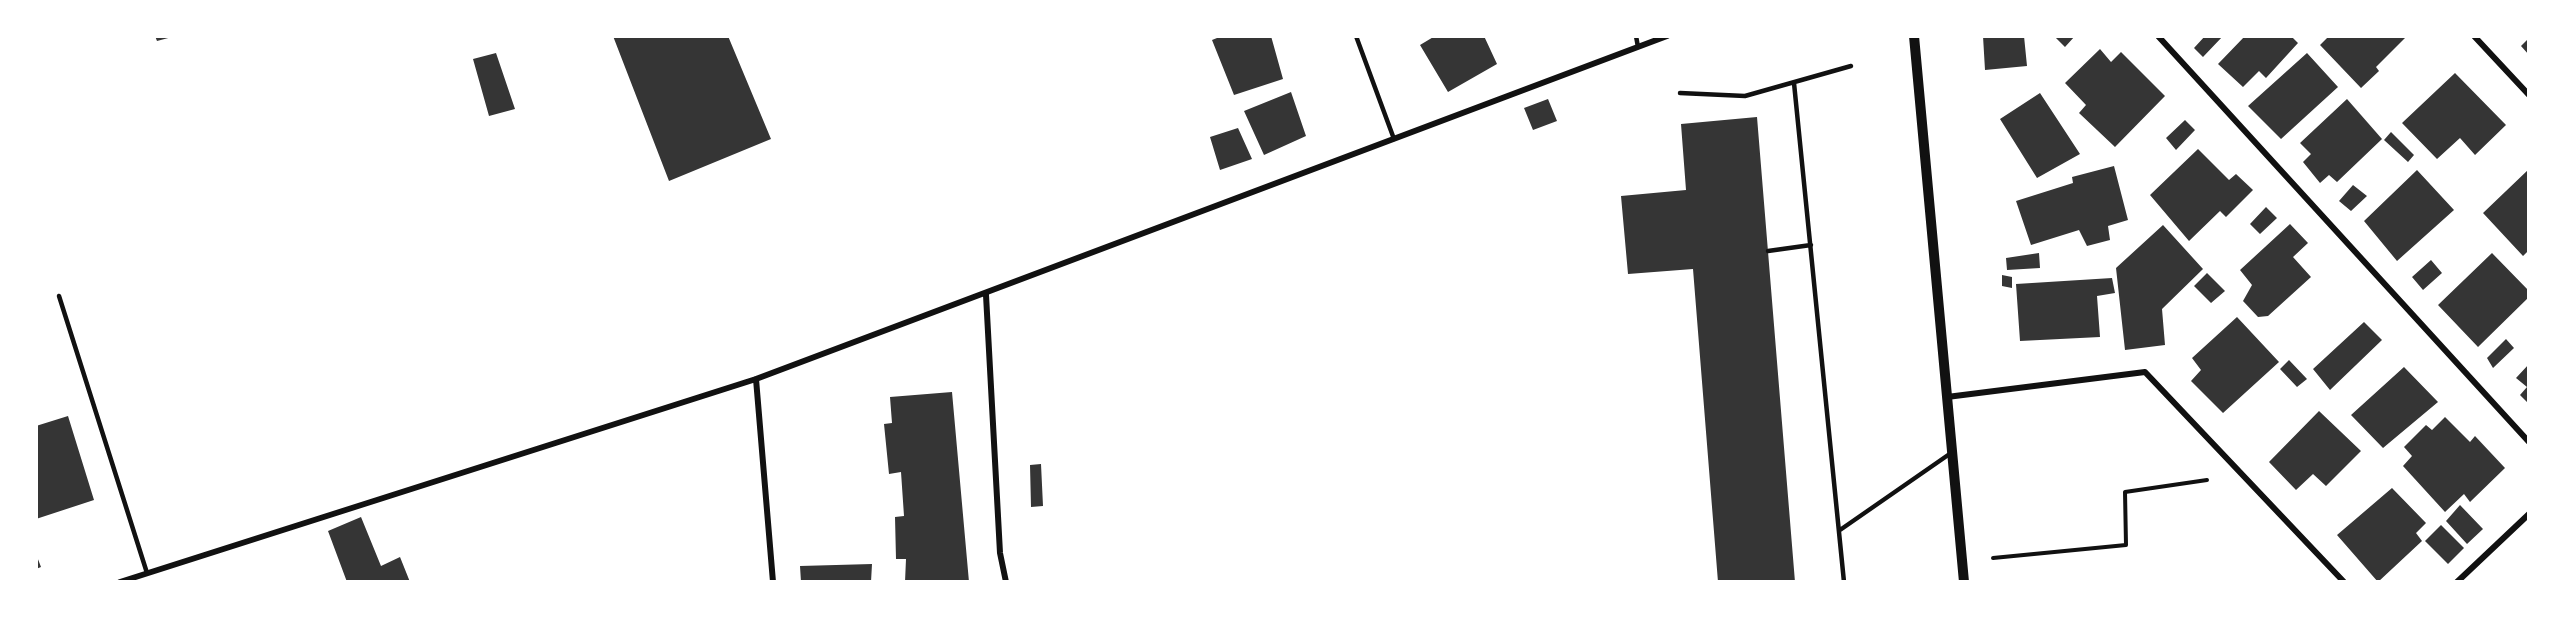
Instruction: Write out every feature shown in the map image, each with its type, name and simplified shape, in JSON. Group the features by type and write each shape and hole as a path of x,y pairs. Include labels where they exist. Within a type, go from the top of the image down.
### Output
{"street":[{"path":"120,582 756,380 1667,36"},
{"path":"1914,36 1964,582"},
{"path":"2157,36 2529,442"},
{"path":"2474,36 2529,95"},
{"path":"986,295 1000,553 1006,582"},
{"path":"1947,397 2145,372 2344,582"},
{"path":"756,380 773,582"},
{"path":"2457,582 2529,514"}],"lane":[{"path":"1356,36 1394,139"},
{"path":"1636,36 1638,47"},
{"path":"1680,93 1745,96 1851,66"},
{"path":"1794,83 1844,582"},
{"path":"1768,251 1811,246"},
{"path":"59,296 147,573"},
{"path":"1840,530 1890,498 1953,451"}],"path":[{"path":"1962,561 2126,545 2125,492 2244,474"}],"building":[{"path":"155,36 172,36 172,37 157,41"},
{"path":"613,36 728,36 771,139 669,181"},
{"path":"1222,36 1271,36 1283,79 1234,95 1212,40"},
{"path":"1435,36 1484,36 1497,64 1448,92 1420,45"},
{"path":"1983,36 2024,36 2027,66 1985,70"},
{"path":"2054,36 2075,36 2065,47"},
{"path":"2205,36 2223,36 2203,57 2194,48"},
{"path":"2245,36 2291,36 2298,43 2266,78 2259,71 2243,87 2218,64"},
{"path":"2329,36 2407,36 2376,67 2379,71 2361,88 2320,45"},
{"path":"2529,38 2529,55 2521,46"},
{"path":"2100,49 2111,62 2121,52 2165,96 2115,147 2079,113 2086,105 2065,83"},
{"path":"496,53 515,109 489,116 473,59"},
{"path":"2307,53 2338,87 2281,139 2248,106"},
{"path":"2455,73 2506,125 2475,155 2460,138 2437,159 2402,123"},
{"path":"1291,92 1306,136 1264,155 1244,111"},
{"path":"2040,93 2080,154 2037,178 2000,119"},
{"path":"1548,99 1557,121 1533,130 1524,108"},
{"path":"2347,99 2382,139 2337,182 2329,175 2320,183 2303,162 2311,154 2300,143"},
{"path":"1757,117 1795,582 1718,582 1693,269 1628,274 1621,196 1686,190 1681,124"},
{"path":"2185,120 2195,130 2176,150 2166,138"},
{"path":"1238,128 1252,159 1220,170 1210,137"},
{"path":"2391,132 2414,155 2408,162 2384,140"},
{"path":"2198,149 2229,180 2236,174 2253,190 2226,217 2220,211 2189,241 2150,195"},
{"path":"2114,166 2128,220 2108,226 2110,240 2087,246 2079,230 2031,245 2016,201 2073,183 2072,177"},
{"path":"2529,169 2529,250 2523,256 2483,213"},
{"path":"2417,170 2454,210 2397,261 2364,221"},
{"path":"2353,185 2367,196 2351,211 2339,201"},
{"path":"2266,207 2277,218 2260,234 2250,224"},
{"path":"2290,224 2308,243 2293,257 2311,277 2268,316 2258,317 2243,301 2252,285 2240,270"},
{"path":"2163,225 2203,269 2162,309 2165,345 2125,350 2116,268"},
{"path":"2039,253 2040,268 2007,270 2006,258"},
{"path":"2492,253 2529,291 2529,297 2478,347 2438,305"},
{"path":"2431,260 2442,273 2423,290 2412,277"},
{"path":"2207,273 2225,291 2211,303 2194,286"},
{"path":"2002,275 2012,277 2012,288 2002,286"},
{"path":"2112,278 2115,293 2097,296 2100,337 2020,341 2016,284"},
{"path":"2237,317 2279,362 2223,413 2191,381 2201,370 2192,358"},
{"path":"2364,322 2382,340 2330,390 2313,369"},
{"path":"2506,339 2514,348 2493,368 2487,358"},
{"path":"2289,360 2307,379 2297,387 2280,369"},
{"path":"2529,364 2529,404 2520,395 2527,387 2516,378"},
{"path":"2404,367 2438,402 2383,448 2351,415"},
{"path":"952,392 969,582 905,582 906,559 896,559 895,517 904,516 901,472 889,474 884,424 892,423 890,397"},
{"path":"2319,411 2361,451 2326,486 2313,474 2296,490 2269,462"},
{"path":"68,416 94,500 36,519 36,426"},
{"path":"2445,417 2470,442 2475,436 2505,468 2470,502 2464,494 2445,512 2403,466 2412,456 2404,447 2426,425 2432,430"},
{"path":"1041,464 1043,506 1031,507 1030,465"},
{"path":"2392,488 2426,523 2416,533 2422,541 2378,582 2337,535"},
{"path":"2460,505 2483,529 2467,544 2446,521"},
{"path":"361,517 381,566 400,557 410,582 347,582 328,531"},
{"path":"2441,525 2464,548 2448,564 2425,541"},
{"path":"36,554 41,567 36,569"},
{"path":"872,564 871,582 801,582 800,566"}]}
